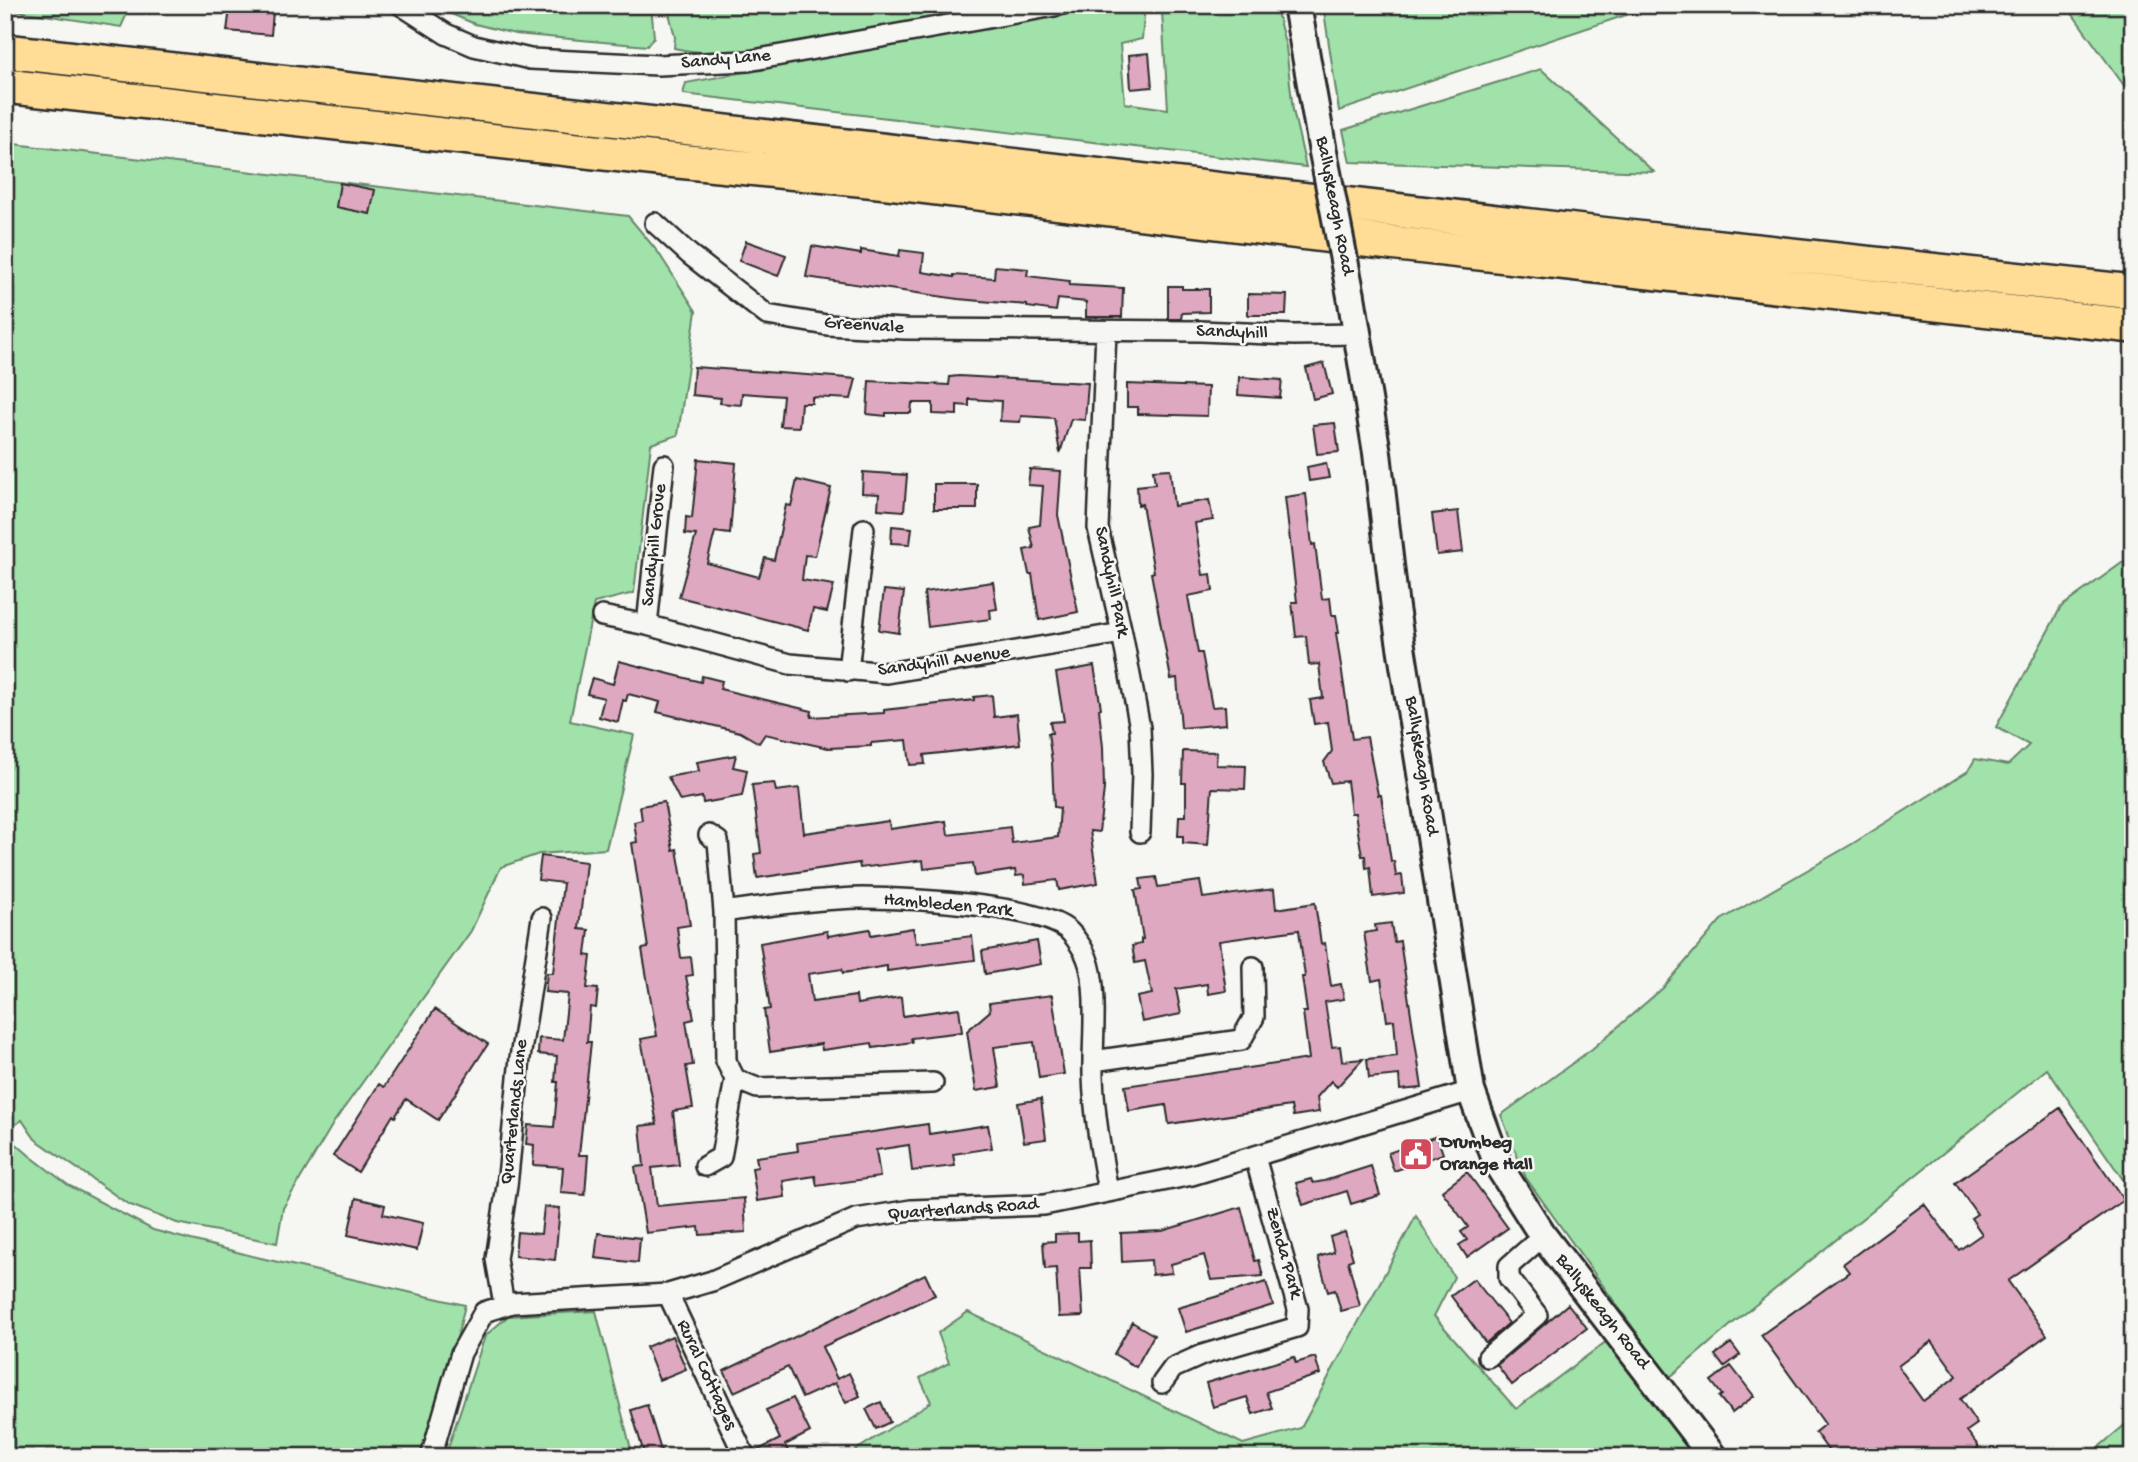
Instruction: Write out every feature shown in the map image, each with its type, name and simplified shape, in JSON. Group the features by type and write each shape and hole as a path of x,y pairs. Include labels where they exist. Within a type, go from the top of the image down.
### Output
{"highway":[{"path":"5,50 1595,233 2133,292"},
{"path":"5,86 427,134 888,182 1398,244 2133,326"},
{"path":"5,108 239,127 427,134"}],"main road":[{"name":"Ballyskeagh Road","path":"1297,5 1358,334 1377,453 1395,608 1471,1091 1498,1165 1543,1236 1713,1457"}],"street":[{"name":"Sandy Lane","path":"401,5 446,34 474,46 530,59 658,65 748,61 1060,5"},
{"name":"Greenvale","path":"655,223 689,254 767,315 827,325 905,329 1106,331"},
{"name":"Sandyhill","path":"1106,331 1358,334"},
{"name":"Sandyhill Park","path":"1106,331 1098,528 1140,729 1140,832"},
{"name":"Sandyhill Grove","path":"647,625 664,465"},
{"path":"848,671 864,529"},
{"name":"Sandyhill Avenue","path":"602,616 647,625 764,659 848,671 887,673 1122,633"},
{"path":"705,1166 721,1157 735,1079 726,1060 724,912 718,841 709,835"},
{"name":"Hambleden Park","path":"724,912 778,904 862,898 989,906 1040,915 1069,930 1087,959 1094,997 1093,1061 1099,1140 1108,1191"},
{"name":"Quarterlands Lane","path":"504,1306 496,1259 507,1186 520,1058 542,918"},
{"path":"1093,1061 1241,1040 1254,1017 1253,967"},
{"path":"735,1079 757,1087 933,1083"},
{"name":"Quarterlands Road","path":"431,1457 461,1353 484,1312 512,1303 668,1294 712,1280 856,1219 911,1210 1044,1205 1192,1175 1471,1091"},
{"name":"Zenda Park","path":"1162,1383 1173,1368 1202,1355 1297,1327 1298,1309 1255,1157"},
{"path":"1488,1356 1537,1315 1509,1278 1509,1266 1543,1236"},
{"name":"Rural Cottages","path":"668,1294 745,1457"}],"green space":[{"path":"5,5 131,5 121,27 5,9"},
{"path":"430,5 651,5 654,37 647,46 515,34 475,24"},
{"path":"667,5 1009,5 785,46 716,53 674,48 675,37"},
{"path":"1105,5 1275,5 1286,47 1293,110 1306,167 683,94 686,83","holes":["1145,6 1150,12 1162,12 1168,109 1125,103 1120,44 1142,39"]},
{"path":"1323,5 1656,5 1339,111"},
{"path":"2066,5 2133,5 2133,98"},
{"path":"1541,69 1654,172 1350,162 1343,130"},
{"path":"5,143 628,216 658,252 696,311 678,435 651,444 634,593 594,603 570,721 634,735 606,849 539,854 501,867 471,931 334,1122 283,1208 277,1243 177,1223 128,1204 35,1139 22,1120 5,1132"},
{"path":"2133,555 2133,1194 2047,1069 1669,1378 1526,1178 1501,1115 1592,1049 1663,988 1721,920 1852,844 1968,771 1975,759 2008,765 2029,745 1996,727 2061,607"},
{"path":"5,1134 68,1185 153,1230 252,1256 465,1305 446,1383 423,1457 5,1457"},
{"path":"1416,1216 1454,1277 1434,1316 1516,1409 1607,1341 1689,1446 1683,1457 860,1457 856,1450 931,1402 920,1378 949,1363 938,1333 968,1312 1243,1444 1301,1428"},
{"path":"596,1311 633,1457 445,1457 485,1336 508,1316"},
{"path":"2133,1418 2133,1457 2087,1457"}],"building":[{"path":"230,8 273,12 271,35 227,31"},
{"path":"1149,53 1152,87 1131,89 1129,55"},
{"path":"340,183 375,190 370,214 336,207"},
{"path":"746,241 786,255 778,276 739,261"},
{"path":"812,246 861,254 861,250 899,256 900,250 924,253 922,272 954,277 994,278 995,266 1028,269 1027,276 1070,281 1069,285 1123,288 1122,317 1086,317 1086,302 1058,299 1056,311 806,277"},
{"path":"1168,286 1209,289 1209,312 1182,313 1181,319 1168,319"},
{"path":"1248,294 1287,295 1286,315 1248,315"},
{"path":"1324,363 1332,394 1313,399 1306,368"},
{"path":"694,367 856,379 851,399 812,397 812,403 801,403 799,427 780,426 783,396 742,393 741,405 720,403 721,398 692,395"},
{"path":"950,377 1088,383 1085,420 1071,419 1060,453 1054,418 1021,416 1020,422 1000,421 1001,401 969,399 969,406 957,405 957,415 933,414 933,403 912,403 911,413 886,413 886,416 867,414 869,381 949,385"},
{"path":"1239,377 1282,380 1280,398 1238,395"},
{"path":"1127,384 1208,387 1207,416 1138,414 1138,407 1127,407"},
{"path":"1335,423 1339,452 1317,454 1313,425"},
{"path":"698,459 736,463 730,534 715,532 707,563 759,577 765,558 774,560 786,505 791,506 797,480 831,488 815,556 805,555 802,580 834,585 827,612 813,609 808,630 679,597 696,535 685,534 686,517 692,518"},
{"path":"1326,463 1329,478 1309,481 1307,467"},
{"path":"1030,469 1061,471 1058,515 1078,612 1039,620 1032,574 1029,574 1024,550 1034,548 1029,527 1040,525 1043,486 1028,485"},
{"path":"1170,469 1174,506 1209,500 1213,520 1195,523 1203,575 1211,574 1213,591 1188,596 1198,653 1202,653 1212,707 1225,706 1226,724 1181,728 1177,678 1171,679 1151,573 1154,572 1142,504 1138,505 1137,486 1155,484 1153,470"},
{"path":"863,472 907,475 904,511 878,509 879,494 862,493"},
{"path":"934,484 977,484 977,509 934,509"},
{"path":"1306,494 1322,599 1330,598 1332,615 1336,615 1339,633 1336,633 1352,739 1367,737 1378,795 1381,795 1391,861 1394,861 1396,876 1402,875 1404,893 1373,897 1370,867 1366,868 1365,856 1362,856 1355,813 1351,813 1347,781 1331,783 1324,762 1332,751 1328,722 1314,724 1310,700 1323,698 1319,664 1309,665 1306,636 1296,637 1292,602 1297,602 1285,497"},
{"path":"1458,511 1463,552 1437,555 1432,514"},
{"path":"892,526 912,528 910,544 891,543"},
{"path":"993,582 997,609 990,610 991,619 928,627 924,592"},
{"path":"884,590 904,592 899,633 879,630"},
{"path":"619,661 701,682 702,676 722,681 720,689 812,711 811,717 884,713 884,710 974,700 974,697 992,695 994,717 1017,714 1020,744 924,755 925,764 910,765 907,740 871,743 871,746 828,748 765,734 759,743 740,732 657,712 660,702 628,694 626,701 623,700 618,722 599,717 604,698 587,694 592,678 613,684"},
{"path":"1094,666 1101,708 1104,789 1099,832 1090,831 1098,883 1059,890 1057,880 1025,884 1024,875 1016,876 1015,870 975,876 973,863 924,869 923,860 860,868 859,863 757,878 754,854 761,853 752,785 774,783 776,791 799,788 804,833 889,821 890,829 946,821 948,835 1010,827 1012,843 1058,837 1060,808 1054,807 1048,733 1052,733 1050,722 1064,721 1056,673"},
{"path":"1183,751 1217,752 1216,765 1246,766 1245,789 1212,788 1208,845 1183,843 1183,836 1178,836 1179,816 1186,816 1186,783 1182,783"},
{"path":"736,755 733,767 747,770 742,796 703,803 702,797 680,801 668,777 699,771 697,762"},
{"path":"664,802 673,850 677,849 690,925 677,927 681,958 691,957 693,975 686,976 694,1019 686,1021 693,1065 686,1066 693,1108 673,1111 679,1165 652,1168 657,1206 744,1198 746,1232 700,1235 699,1227 646,1233 635,1167 644,1166 640,1126 657,1124 641,1039 657,1036 642,949 648,948 632,843 637,842 634,822 642,820 640,806"},
{"path":"541,856 586,862 579,929 589,930 586,955 591,956 587,988 598,989 596,1008 590,1007 587,1042 591,1042 579,1155 588,1155 585,1195 561,1193 563,1167 533,1165 534,1145 526,1144 528,1125 554,1127 557,1056 538,1054 539,1038 563,1040 568,994 545,992 547,973 553,973 563,883 538,880"},
{"path":"1156,877 1158,887 1200,881 1203,898 1274,889 1276,909 1315,903 1321,944 1325,943 1331,986 1341,984 1344,999 1325,1002 1332,1047 1340,1046 1342,1061 1363,1059 1337,1087 1331,1081 1317,1097 1319,1112 1293,1116 1291,1106 1169,1124 1166,1105 1129,1111 1125,1086 1309,1059 1303,1012 1307,1012 1302,977 1305,977 1299,930 1219,941 1226,991 1208,994 1207,984 1176,989 1181,1014 1142,1022 1137,997 1152,994 1145,961 1135,963 1132,946 1141,944 1143,939 1135,890 1142,889 1140,879"},
{"path":"1391,923 1394,942 1400,941 1422,1088 1400,1090 1399,1075 1369,1078 1367,1059 1397,1056 1394,1020 1387,1021 1381,979 1372,981 1364,933 1376,931 1375,925"},
{"path":"913,928 916,943 972,936 975,960 887,971 887,966 843,973 842,969 808,974 812,1002 856,996 857,1004 901,997 903,1016 959,1008 962,1032 911,1038 912,1042 873,1048 872,1043 822,1050 821,1044 770,1052 764,1010 770,1009 760,943 827,931 828,936 870,929 871,935"},
{"path":"1037,941 1041,964 985,974 982,951"},
{"path":"1052,995 1064,1074 1039,1078 1034,1042 994,1047 1000,1087 976,1091 967,1031 990,1011 989,1003"},
{"path":"435,1009 488,1044 438,1120 406,1099 358,1172 333,1156 379,1084 384,1087"},
{"path":"1041,1099 1046,1139 1024,1142 1018,1103"},
{"path":"2060,1108 2124,1200 2008,1281 2047,1335 1960,1399 1977,1424 1967,1431 1979,1447 1966,1457 1833,1457 1815,1432 1825,1424 1761,1335 1849,1272 1843,1264 1924,1204 1959,1250 1982,1234 1971,1218 1977,1214 1955,1183","holes":["1932,1341 1957,1376 1923,1401 1898,1366"]},
{"path":"928,1124 929,1134 988,1125 992,1148 953,1154 955,1166 912,1171 909,1145 876,1150 880,1177 817,1186 815,1176 783,1181 785,1197 757,1201 752,1168 758,1167 756,1157 798,1151 797,1143"},
{"name":"Drumbeg Orange Hall","path":"1437,1136 1443,1154 1394,1171 1388,1153"},
{"path":"1371,1166 1380,1195 1351,1204 1347,1191 1303,1205 1296,1183 1311,1179 1313,1183 1324,1181"},
{"path":"1467,1172 1508,1228 1467,1257 1459,1245 1467,1240 1461,1232 1468,1227 1442,1191"},
{"path":"356,1198 385,1205 383,1214 423,1223 417,1250 348,1235"},
{"path":"544,1207 560,1208 555,1260 515,1256 517,1232 541,1234"},
{"path":"1241,1207 1255,1261 1259,1260 1263,1276 1211,1280 1204,1255 1171,1264 1172,1273 1152,1275 1151,1260 1122,1262 1121,1233 1162,1231"},
{"path":"1345,1232 1353,1259 1348,1261 1360,1306 1341,1311 1335,1290 1328,1292 1318,1257 1334,1252 1330,1237"},
{"path":"598,1233 640,1238 638,1263 595,1258"},
{"path":"1078,1233 1078,1241 1090,1240 1091,1268 1080,1268 1083,1316 1059,1317 1056,1268 1045,1269 1043,1242 1055,1241 1055,1234"},
{"path":"925,1274 935,1295 822,1347 837,1379 849,1373 860,1396 846,1403 835,1383 802,1398 788,1367 734,1392 724,1371"},
{"path":"1474,1279 1509,1323 1486,1343 1451,1296"},
{"path":"1266,1282 1273,1305 1186,1332 1178,1308"},
{"path":"1568,1304 1587,1328 1512,1385 1497,1365"},
{"path":"1132,1322 1154,1335 1136,1367 1114,1354"},
{"path":"672,1336 686,1369 659,1380 646,1347"},
{"path":"1731,1343 1740,1355 1724,1367 1715,1355"},
{"path":"1294,1357 1296,1363 1315,1357 1320,1374 1266,1392 1272,1408 1253,1414 1247,1397 1213,1407 1206,1383"},
{"path":"1731,1366 1754,1396 1732,1413 1711,1381"},
{"path":"793,1398 810,1432 785,1445 791,1457 757,1457 756,1451 780,1439 766,1410"},
{"path":"881,1402 890,1422 876,1429 866,1409"},
{"path":"647,1405 663,1457 645,1457 631,1410"}],"place":[{"name":"Drumbeg Orange Hall","path":"1416,1154"}]}
